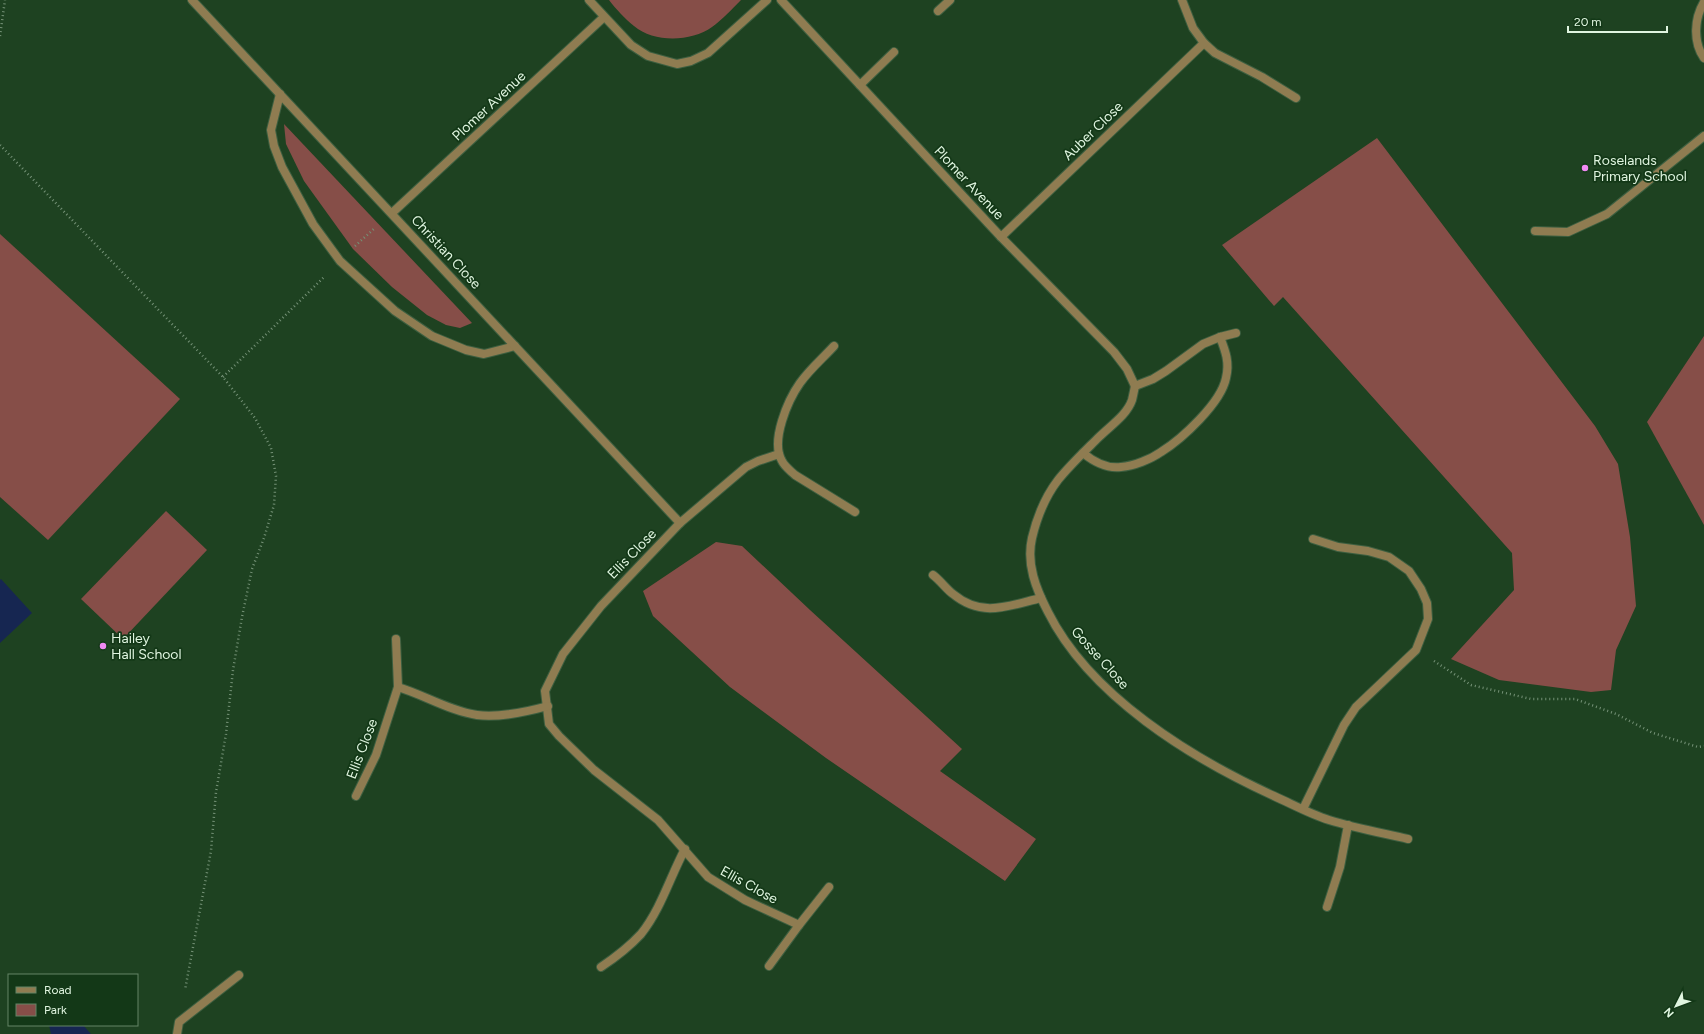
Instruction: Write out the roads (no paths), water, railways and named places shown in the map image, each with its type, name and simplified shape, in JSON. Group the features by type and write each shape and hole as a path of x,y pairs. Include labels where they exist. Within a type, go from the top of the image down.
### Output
{"street":[{"name":"Christian Close","path":"192,0 680,523"},
{"path":"589,0 631,45 648,56 677,64 691,61 708,53 767,0"},
{"name":"Plomer Avenue","path":"781,0 1001,237 1114,352 1127,369 1135,386"},
{"path":"938,11 950,0"},
{"path":"1182,0 1193,28 1204,43 1215,53 1262,77 1296,98"},
{"path":"1704,2 1697,20 1696,41 1704,58"},
{"name":"Plomer Avenue","path":"392,213 604,17"},
{"name":"Auber Close","path":"1001,237 1204,43"},
{"path":"860,85 894,52"},
{"path":"280,94 271,130 279,160 302,206 324,241 340,261 395,311 432,336 466,350 484,354 515,346"},
{"path":"1535,231 1568,232 1606,214 1704,136"},
{"path":"1135,386 1153,379 1203,344 1220,336 1236,333"},
{"path":"1083,453 1092,460 1104,466 1121,467 1142,461 1161,453 1206,412 1218,395 1226,378 1228,357 1220,336"},
{"path":"834,346 800,382 789,400 779,437 779,454 787,468 855,512"},
{"name":"Gosse Close","path":"1135,386 1132,401 1123,414 1057,481 1039,511 1031,540 1030,569 1041,598 1054,624 1072,650 1098,678 1133,711 1165,736 1206,762 1242,782 1303,809 1348,825 1408,839"},
{"name":"Ellis Close","path":"779,454 746,467 680,523 601,606 563,654 545,691 550,724 559,736 594,770 658,820 708,877 745,900 799,925"},
{"path":"1303,809 1344,725 1356,707 1416,650 1428,619 1427,603 1421,589 1409,571 1389,557 1368,551 1338,547 1313,539"},
{"path":"934,575 944,583 952,594 979,608 993,610 1041,598"},
{"name":"Ellis Close","path":"356,796 376,755 398,687 396,639"},
{"path":"398,687 476,715 493,716 526,712 548,706"},
{"path":"1327,907 1340,867 1348,825"},
{"path":"601,967 629,946 642,933 664,895 685,849"},
{"path":"769,966 829,887"},
{"path":"177,1034 179,1022 239,975"}],"water":[{"path":"1,579 32,613 0,643 0,580"},
{"path":"49,1026 84,1026 91,1034 51,1034"}],"place":[{"name":"Roselands Primary School","path":"1585,168"},
{"name":"Hailey Hall School","path":"103,646"}]}
